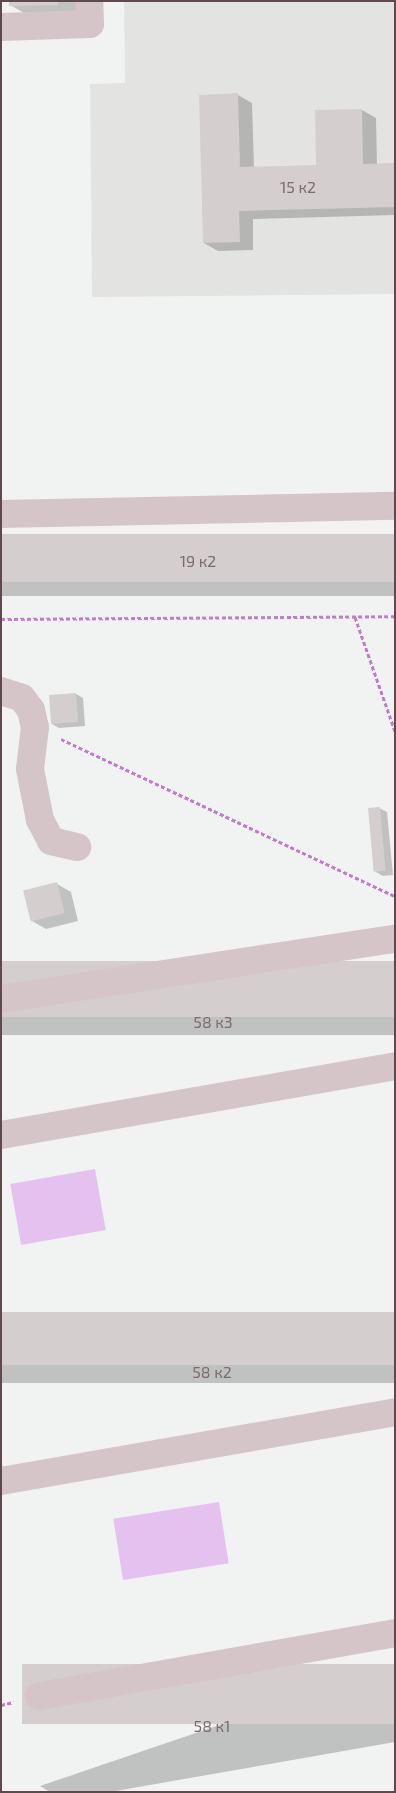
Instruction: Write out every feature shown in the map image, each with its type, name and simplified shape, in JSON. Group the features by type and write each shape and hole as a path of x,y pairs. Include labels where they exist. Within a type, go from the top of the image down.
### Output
{"lane":[{"path":"1,27 90,24 90,1"},
{"path":"1,514 395,506"},
{"path":"1,691 22,698 31,710 35,727 30,769 40,820 51,841 77,847"},
{"path":"1,999 395,939"},
{"path":"1,1135 395,1066"},
{"path":"1,1481 395,1412"},
{"path":"39,1696 395,1634"}],"path":[{"path":"1,619 395,616"},
{"path":"355,617 395,731"},
{"path":"35,727 395,896"}],"shaded area":[{"path":"124,1 395,1 395,294 92,297 90,84 125,83"},
{"path":"95,1169 106,1230 21,1245 10,1184"},
{"path":"219,1502 229,1563 123,1580 113,1519"}],"building":[{"path":"9,1 58,1 58,5 9,6"},
{"path":"238,93 240,167 316,165 315,110 362,109 363,164 395,163 395,207 239,211 240,242 203,243 199,95"},
{"path":"1,534 395,534 395,582 1,582"},
{"path":"76,693 78,722 51,724 49,695"},
{"path":"380,807 386,871 374,872 368,808"},
{"path":"57,882 65,913 31,922 23,890"},
{"path":"1,961 395,961 395,1017 1,1017"},
{"path":"1,1312 395,1312 395,1365 1,1365"},
{"path":"22,1664 395,1664 395,1724 22,1724"}]}
